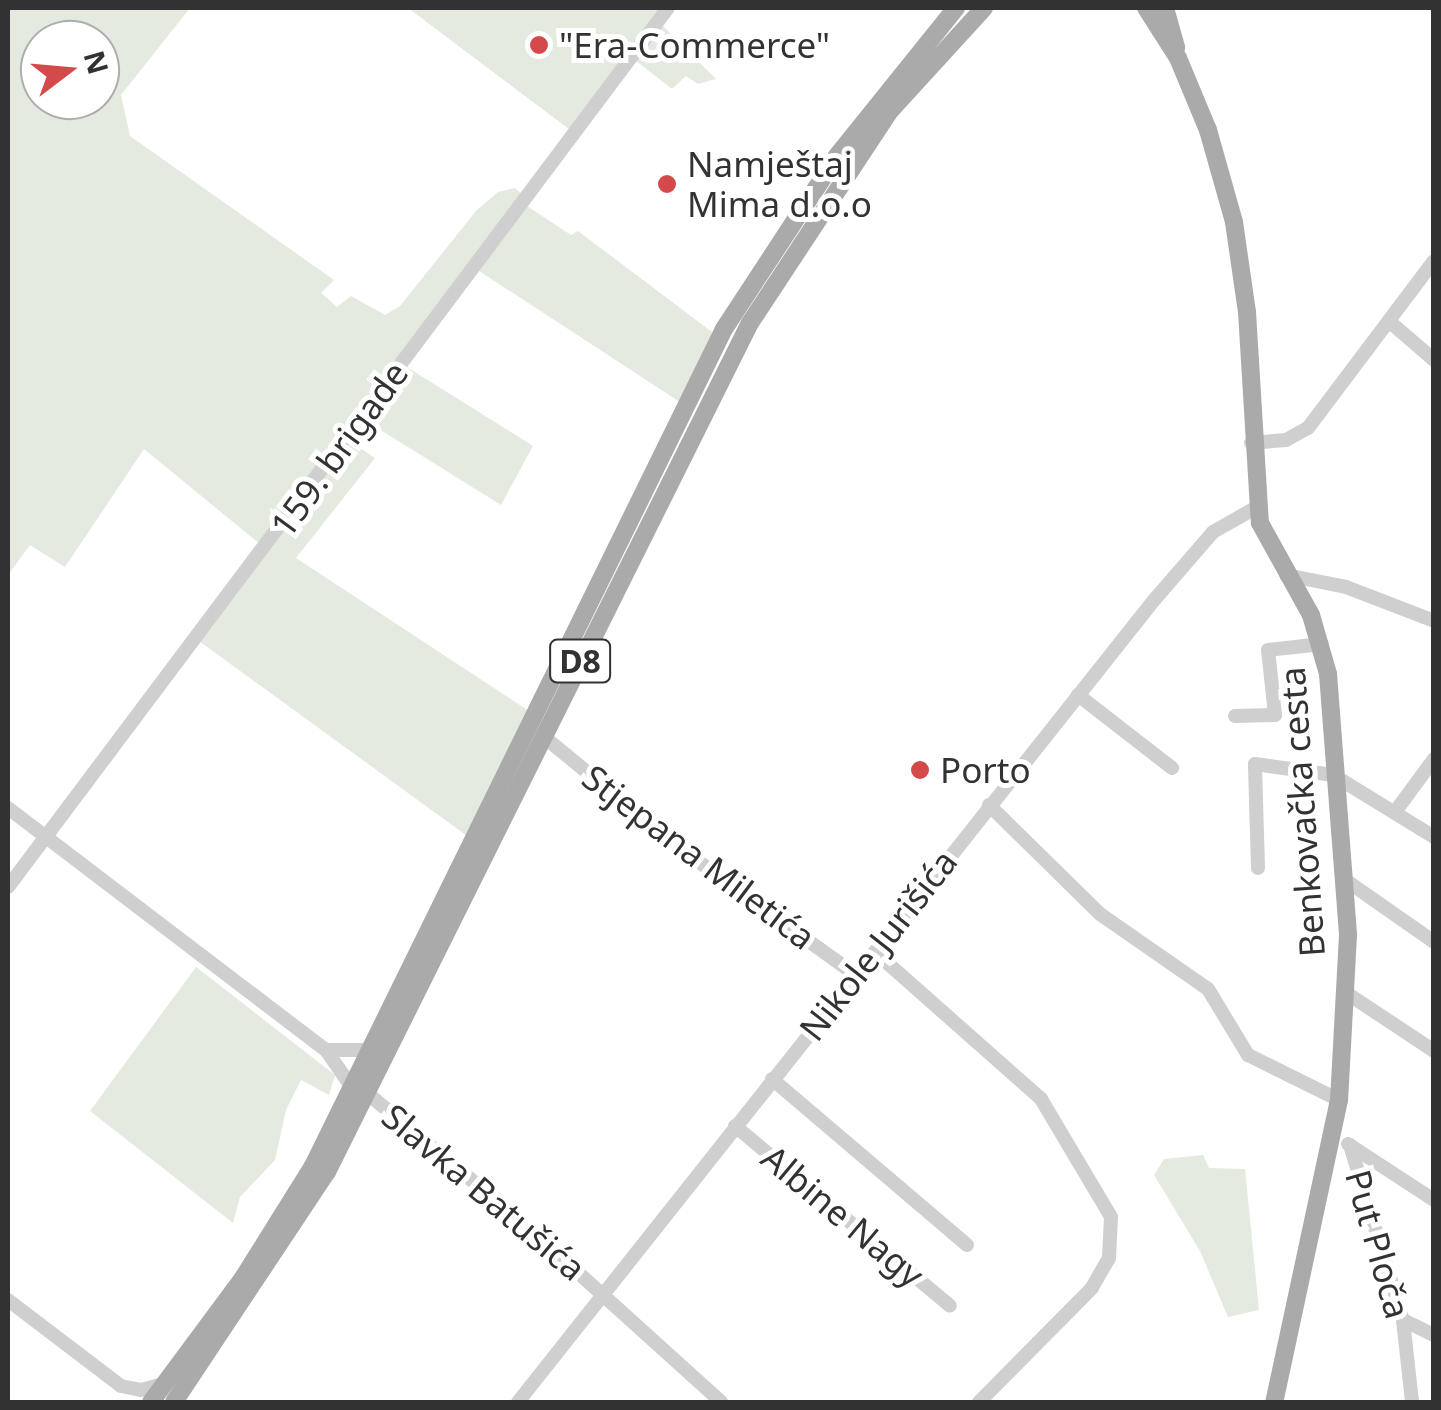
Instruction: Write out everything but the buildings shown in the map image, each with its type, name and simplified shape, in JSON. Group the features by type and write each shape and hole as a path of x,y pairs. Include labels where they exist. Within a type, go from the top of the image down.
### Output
{"main road":[{"name":"D8","path":"152,1402 286,1210 360,1091 370,1050 724,329 836,156 956,8"},
{"name":"D8","path":"174,1402 268,1267 543,736 701,413 804,233 888,112 984,8"},
{"name":"Benkovačka cesta","path":"1146,8 1178,58"},
{"name":"Benkovačka cesta","path":"1166,8 1178,58 1208,130 1234,222 1247,312 1256,507 1322,644 1344,879 1342,1141 1274,1402"}],"street":[{"name":"159. brigade","path":"8,888 668,8"},
{"path":"1252,443 1286,440 1308,428 1434,261"},
{"path":"1390,322 1434,360"},
{"name":"Nikole Jurišića","path":"518,1402 601,1291 876,952 989,805 1213,532 1256,507"},
{"path":"1286,575 1346,587 1434,621"},
{"path":"1235,716 1275,714 1268,650 1322,644"},
{"path":"1078,696 1172,768"},
{"name":"Stjepana Miletića","path":"543,736 676,846 856,975"},
{"path":"1258,868 1254,764 1332,775 1434,837"},
{"path":"1395,812 1431,768"},
{"path":"989,805 1100,914 1208,989 1248,1055 1340,1100"},
{"name":"Slavka Batušića","path":"8,808 326,1050 360,1091 601,1291 722,1402"},
{"path":"1344,879 1434,942"},
{"path":"876,952 1041,1099 1111,1217 1109,1258 1092,1288 979,1402"},
{"path":"1345,992 1434,1051"},
{"path":"326,1050 370,1050"},
{"path":"772,1079 967,1244"},
{"name":"Albine Nagy","path":"736,1126 950,1306"},
{"path":"1342,1141 1434,1200"},
{"name":"Put Ploča","path":"1342,1141 1402,1320 1412,1402"},
{"path":"8,1300 122,1386 141,1390 168,1383"},
{"path":"1402,1320 1434,1335"},
{"path":"122,1386 128,1402"}],"shaded area":[{"path":"8,8 190,8 121,95 130,136 334,280 321,293 337,307 351,296 385,315 400,306 476,211 498,192 515,188 524,196 521,202 571,235 578,231 720,338 686,406 473,267 402,364 533,446 501,505 363,419 348,440 375,458 296,558 535,715 474,841 199,641 266,549 144,449 65,567 30,545 8,575"},
{"path":"408,8 668,8 659,22 716,79 698,84 686,76 672,89 631,57 573,132"},
{"path":"196,967 335,1075 329,1095 301,1080 286,1110 275,1160 240,1197 233,1223 90,1111"},
{"path":"1203,1155 1209,1168 1245,1169 1259,1310 1228,1317 1200,1251 1154,1175 1164,1159"}],"place":[{"name":"\"Era-Commerce\"","path":"539,45"},
{"name":"Namještaj Mima d.o.o","path":"667,184"},
{"name":"Porto","path":"920,770"}]}
